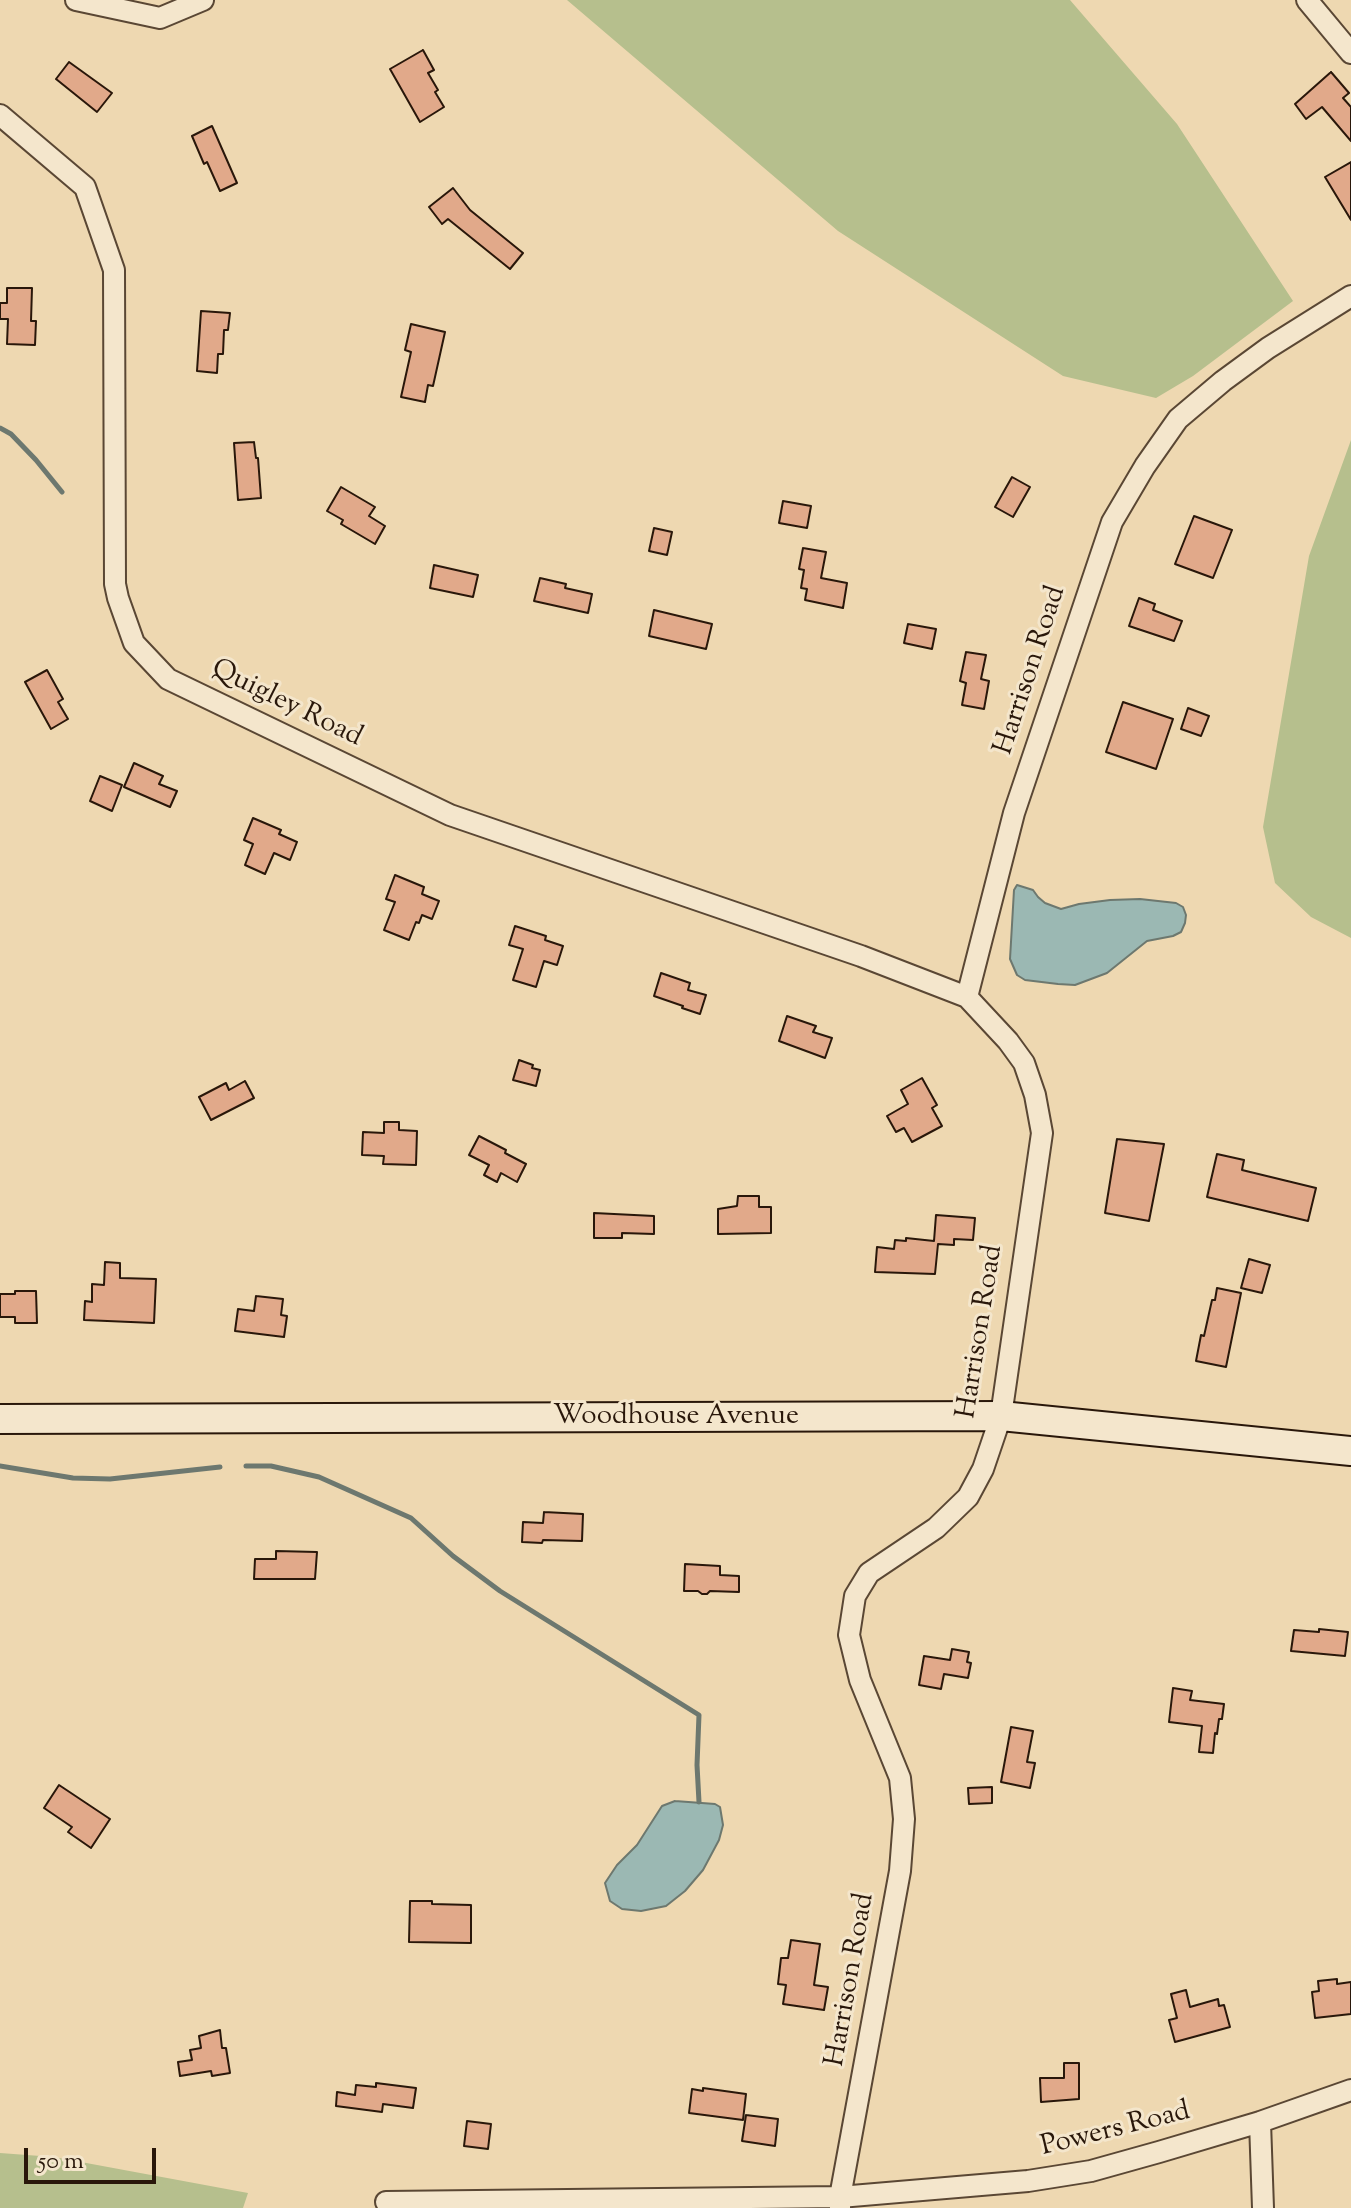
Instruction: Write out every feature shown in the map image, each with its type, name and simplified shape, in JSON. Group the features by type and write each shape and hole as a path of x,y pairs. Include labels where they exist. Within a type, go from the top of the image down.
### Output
{"main road":[{"name":"Woodhouse Avenue","path":"0,1419 1001,1416 1351,1451"}],"street":[{"path":"76,0 160,18 203,0"},
{"path":"1307,0 1351,53"},
{"name":"Quigley Road","path":"0,115 85,187 114,270 115,584 134,643 168,679 450,815 861,956 967,997"},
{"name":"Harrison Road","path":"840,2203 900,1871 904,1819 900,1778 860,1680 849,1635 855,1596 869,1573 936,1528 968,1497 983,1469 1001,1416 1042,1133 1035,1095 1024,1063 967,997 1014,813 1112,522 1145,466 1178,419 1223,381 1268,348 1351,296"},
{"name":"Powers Road","path":"840,2203 1091,2171 1260,2122 1351,2090"},
{"path":"1260,2122 1263,2208"},
{"path":"386,2202 840,2203"}],"green space":[{"path":"567,0 1070,0 1177,124 1293,301 1193,376 1156,398 1063,376 838,231"},
{"path":"1351,440 1351,938 1311,917 1275,883 1263,827 1309,556"},
{"path":"0,2153 54,2157 248,2193 243,2208 0,2208"}],"water":[{"path":"1017,885 1033,890 1045,903 1061,909 1110,900 1176,903 1183,907 1185,923 1181,932 1147,941 1107,973 1075,985 1025,980 1017,975 1010,959 1014,890"},
{"path":"675,1801 720,1807 723,1825 719,1840 703,1870 685,1891 666,1906 641,1911 622,1909 610,1901 605,1883 617,1865 637,1845 662,1806"}],"building":[{"path":"423,50 434,70 428,73 444,107 420,122 390,69"},
{"path":"69,62 112,93 97,112 56,79"},
{"path":"1331,72 1349,93 1343,98 1351,107 1351,141 1322,107 1306,119 1295,104"},
{"path":"212,126 237,183 220,191 192,136"},
{"path":"1351,162 1351,220 1325,177"},
{"path":"453,188 470,210 523,253 510,269 448,219 442,224 429,207"},
{"path":"7,288 32,288 31,321 36,321 35,345 7,344 8,319 0,319 0,303 7,303"},
{"path":"201,311 230,313 228,330 224,330 223,354 218,354 217,373 197,371"},
{"path":"411,324 445,332 433,386 428,385 425,402 401,397 411,352 405,350"},
{"path":"254,442 261,498 238,500 234,443"},
{"path":"1012,477 1030,487 1013,517 995,507"},
{"path":"341,487 375,507 369,516 385,526 375,544 341,524 343,520 327,511"},
{"path":"783,501 811,506 807,528 779,523"},
{"path":"1194,516 1232,530 1213,578 1175,564"},
{"path":"654,528 672,532 667,555 649,551"},
{"path":"803,548 826,552 821,578 847,583 843,608 805,600 807,589 801,588 804,570 799,569"},
{"path":"434,565 478,575 473,597 430,588"},
{"path":"540,578 592,594 588,613 534,601"},
{"path":"1139,598 1155,604 1153,610 1182,621 1174,641 1129,626"},
{"path":"654,610 712,624 706,649 649,636"},
{"path":"908,624 936,629 932,649 904,643"},
{"path":"966,652 986,655 981,679 989,681 984,709 962,705 966,683 960,681"},
{"path":"47,670 63,699 58,702 68,719 51,729 25,682"},
{"path":"1123,702 1173,719 1156,769 1106,752"},
{"path":"1188,708 1209,716 1201,736 1181,729"},
{"path":"134,763 163,776 159,784 177,791 170,807 124,787"},
{"path":"100,776 122,785 112,811 90,801"},
{"path":"253,818 281,830 279,834 297,842 290,860 274,853 265,874 245,865 253,844 244,840"},
{"path":"395,875 424,887 422,894 439,901 432,919 422,915 419,923 416,922 409,940 384,930 395,902 386,899"},
{"path":"515,926 546,936 545,940 563,946 557,965 544,961 536,987 513,980 523,949 509,945"},
{"path":"661,973 690,983 688,990 706,995 700,1014 654,996"},
{"path":"787,1016 816,1026 813,1032 832,1038 825,1058 779,1041"},
{"path":"519,1060 540,1070 536,1086 513,1080"},
{"path":"922,1078 937,1105 932,1108 942,1126 912,1142 904,1128 896,1132 887,1116 908,1104 901,1090"},
{"path":"245,1081 254,1098 211,1120 199,1097 226,1083 229,1090"},
{"path":"384,1122 399,1122 399,1130 417,1131 416,1165 383,1164 384,1156 362,1155 363,1132 384,1133"},
{"path":"479,1136 526,1164 517,1182 501,1173 497,1182 484,1175 489,1165 469,1155"},
{"path":"1117,1139 1164,1144 1149,1221 1105,1213"},
{"path":"1217,1154 1244,1160 1242,1170 1316,1188 1308,1221 1207,1197"},
{"path":"738,1196 759,1196 759,1207 771,1207 771,1233 718,1234 718,1209 737,1206"},
{"path":"594,1213 654,1216 654,1234 622,1233 622,1238 594,1238"},
{"path":"936,1215 975,1218 973,1240 954,1239 954,1245 938,1244 935,1274 875,1272 877,1247 894,1249 895,1240 906,1241 906,1238 934,1241"},
{"path":"1249,1259 1270,1265 1262,1293 1241,1288"},
{"path":"105,1262 120,1263 120,1278 156,1279 154,1323 84,1320 85,1301 92,1302 92,1284 104,1285"},
{"path":"1217,1288 1241,1293 1226,1367 1196,1361"},
{"path":"15,1291 36,1291 37,1323 15,1323 15,1317 0,1317 0,1294 15,1294"},
{"path":"256,1296 283,1299 281,1315 287,1316 284,1337 235,1331 238,1309 254,1311"},
{"path":"544,1512 583,1514 582,1541 522,1542 523,1522 543,1523"},
{"path":"276,1551 317,1552 315,1579 254,1579 255,1559 276,1559"},
{"path":"685,1564 720,1566 720,1575 739,1576 739,1592 710,1591 702,1594 684,1591"},
{"path":"1319,1629 1348,1632 1345,1656 1291,1651 1294,1630 1319,1632"},
{"path":"952,1649 969,1652 967,1662 971,1663 968,1678 944,1674 941,1689 919,1685 924,1656 950,1660"},
{"path":"1173,1688 1192,1691 1190,1700 1224,1704 1222,1719 1219,1719 1215,1733 1213,1753 1199,1752 1202,1726 1169,1722"},
{"path":"1011,1727 1033,1731 1027,1762 1035,1763 1030,1788 1001,1782"},
{"path":"59,1785 110,1819 91,1848 68,1832 72,1827 44,1808"},
{"path":"992,1787 992,1803 969,1804 968,1788"},
{"path":"410,1901 471,1905 471,1943 409,1942"},
{"path":"791,1940 820,1944 814,1985 828,1987 824,2010 783,2004 786,1985 778,1984 781,1958 788,1958"},
{"path":"1337,1979 1337,1984 1351,1982 1351,2014 1315,2018 1312,1992 1319,1991 1318,1981"},
{"path":"1186,1990 1190,2007 1218,1999 1219,2006 1224,2005 1230,2027 1175,2042 1169,2020 1177,2018 1171,1994"},
{"path":"220,2030 230,2073 212,2076 211,2071 180,2076 178,2062 192,2060 190,2050 201,2048 199,2036"},
{"path":"1064,2063 1079,2063 1079,2099 1041,2102 1040,2078 1064,2078"},
{"path":"376,2083 416,2088 413,2108 383,2104 382,2112 336,2106 337,2092 355,2095 356,2085 376,2087"},
{"path":"703,2088 746,2094 743,2120 689,2113 692,2089 703,2091"},
{"path":"746,2115 778,2119 775,2146 742,2141"},
{"path":"467,2121 491,2124 488,2149 464,2146"}],"waterway":[{"path":"0,428 11,434 62,492"},
{"path":"0,1466 73,1478 110,1479 220,1467"},
{"path":"246,1466 271,1466 319,1477 411,1518 453,1556 500,1591 699,1715 699,1802"}]}
